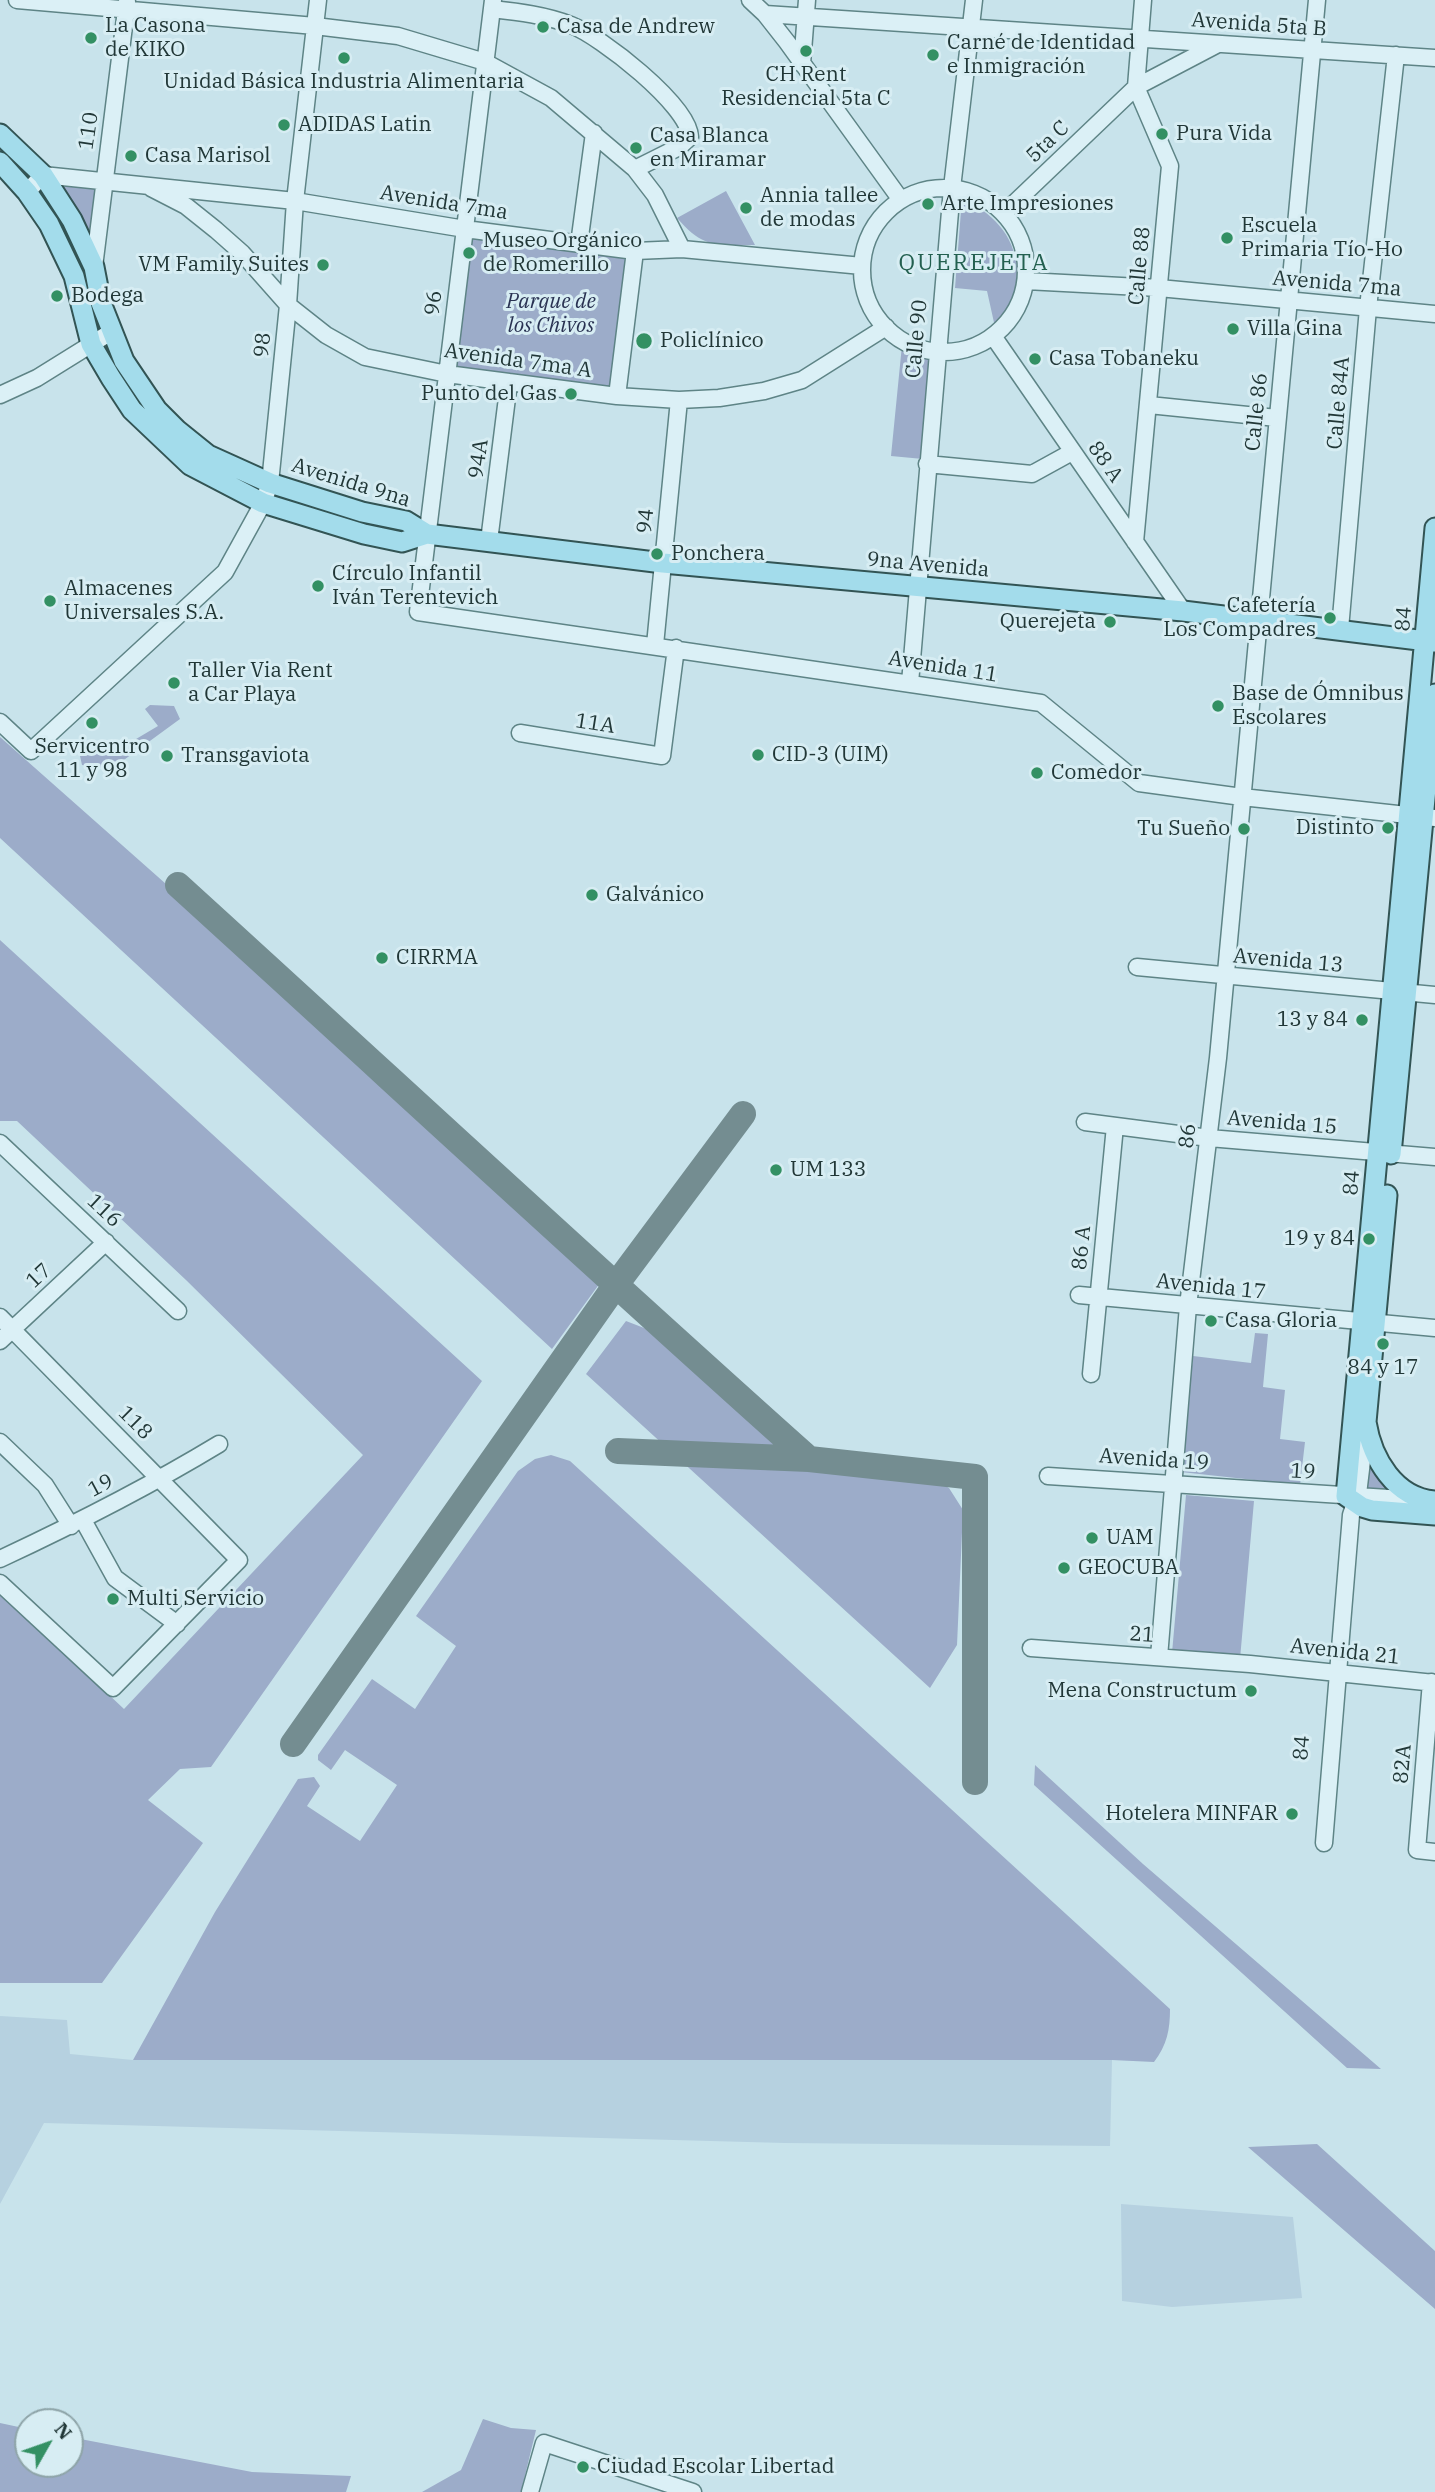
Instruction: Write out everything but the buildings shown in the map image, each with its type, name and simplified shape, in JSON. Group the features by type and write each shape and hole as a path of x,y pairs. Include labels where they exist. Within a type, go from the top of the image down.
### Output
{"main road":[{"name":"Avenida 9na","path":"0,134 43,175 72,220 94,267 101,303 124,360 144,393 177,430 208,455 270,482 362,512 406,521 427,534"},
{"name":"Avenida 9na","path":"0,162 27,192 48,224 74,276 89,337 132,410 190,465 263,503 365,534 399,541 427,534"},
{"name":"84","path":"1422,817 1435,528"},
{"name":"9na Avenida","path":"427,534 663,563 1183,611 1430,641"},
{"name":"84","path":"1353,1498 1400,992 1435,694"},
{"name":"84","path":"1366,1422 1368,1323"},
{"path":"1366,1422 1369,1438 1384,1469 1405,1491 1427,1500"},
{"path":"1353,1498 1372,1510 1435,1515"}],"street":[{"path":"17,0 126,5 398,36 485,62 551,98 635,169 655,195 682,249"},
{"name":"98","path":"0,722 32,751 225,572 263,503 270,482 288,305 295,201 318,0"},
{"path":"750,0 765,14 901,200"},
{"name":"Calle 90","path":"910,683 952,188 974,0"},
{"name":"Calle 88","path":"1135,542 1170,166 1136,88 1143,0"},
{"name":"Calle 86","path":"1259,620 1317,0"},
{"name":"110","path":"94,267 126,5"},
{"path":"492,5 572,25 602,42 633,65 662,94 685,121 690,129 690,137 679,147 635,169"},
{"name":"96","path":"418,612 492,5"},
{"path":"802,64 806,8"},
{"name":"Avenida 5ta B","path":"765,14 806,8 972,27 1435,58"},
{"name":"5ta C","path":"1004,214 1136,88 1218,44"},
{"name":"Calle 84A","path":"1340,629 1368,308 1396,55"},
{"path":"579,244 594,133"},
{"path":"27,192 43,175"},
{"name":"Avenida 7ma","path":"43,175 295,201 465,229 635,251 682,249 862,266"},
{"name":"Avenida 7ma A","path":"148,187 186,205 242,253 288,305 326,335 365,357 447,374 617,396 679,400 719,398 764,391 802,380 886,327"},
{"path":"952,188 971,192 989,201 1004,214 1018,233 1025,256 1026,281 1020,302 1009,321 993,336 976,346 937,352 918,348 886,327 868,299 862,266 867,240 881,217 901,200 926,190 952,188"},
{"path":"186,205 189,189"},
{"path":"617,396 635,251"},
{"name":"Avenida 7ma","path":"1026,281 1159,288 1435,314"},
{"path":"0,395 18,389 63,361 89,337 111,332"},
{"name":"88 A","path":"993,336 1183,611"},
{"name":"94A","path":"489,541 509,382"},
{"name":"94","path":"655,645 679,400"},
{"path":"1149,405 1277,418"},
{"path":"927,464 1032,474 1072,452"},
{"name":"Avenida 11","path":"418,612 1041,703 1139,783 1422,817"},
{"name":"86","path":"1159,1657 1188,1306 1226,977 1259,620"},
{"name":"11A","path":"520,733 663,756 676,648"},
{"name":"Avenida 13","path":"1137,967 1435,995"},
{"name":"Avenida 15","path":"1085,1122 1209,1138 1435,1157"},
{"name":"86 A","path":"1091,1374 1115,1126"},
{"name":"116","path":"0,1143 178,1311"},
{"name":"17","path":"0,1341 107,1242"},
{"path":"1079,1295 1098,1297"},
{"name":"Avenida 17","path":"1098,1297 1435,1328"},
{"name":"118","path":"0,1317 239,1560 177,1624"},
{"path":"1353,1498 1366,1422"},
{"path":"0,1442 45,1486 77,1523 115,1578 177,1624 113,1688 0,1583"},
{"name":"19","path":"0,1559 161,1479 219,1444"},
{"name":"Avenida 19","path":"1048,1476 1256,1490"},
{"name":"19","path":"1256,1490 1353,1498 1427,1500"},
{"name":"84","path":"1320,1843 1353,1498"},
{"name":"21","path":"1031,1648 1250,1664"},
{"name":"Avenida 21","path":"1250,1664 1433,1683"},
{"name":"82A","path":"1433,1683 1417,1850 1435,1852"},
{"path":"530,2492 544,2443 693,2492"}],"shaded area":[{"path":"0,2016 67,2020 70,2054 133,2060 1112,2060 1110,2146 785,2143 44,2123 0,2204"},
{"path":"1121,2204 1293,2217 1302,2298 1172,2307 1122,2301"}],"green space":[{"path":"43,175 103,182 94,267"},
{"path":"726,191 755,245 720,245 703,240 677,218"},
{"path":"962,198 983,210 1000,226 1015,256 1019,290 1012,305 995,327 987,291 955,288"},
{"path":"48,201 55,204 86,262 83,267 79,265 45,204"},
{"name":"Parque de los Chivos","path":"465,229 635,251 617,396 447,374"},
{"path":"902,345 931,357 923,459 891,456"},
{"path":"276,494 400,526 402,530 395,535 273,496"},
{"path":"150,705 174,706 180,719 117,765 105,768 82,765 80,756 108,751 131,742 158,726 145,709"},
{"path":"0,737 306,1008 600,1283 552,1349 0,838"},
{"path":"0,940 482,1381 211,1767 180,1769 148,1800 203,1843 102,1983 0,1983 0,1592 124,1709 363,1455 186,1280 17,1121 0,1121"},
{"path":"626,1321 657,1333 817,1472 937,1481 949,1488 963,1510 957,1645 930,1688 586,1374"},
{"path":"1255,1333 1268,1334 1263,1387 1285,1390 1280,1439 1305,1442 1300,1485 1181,1472 1193,1356 1251,1363"},
{"path":"1367,1427 1405,1491 1358,1494"},
{"path":"551,1455 570,1461 1170,2009 1167,2037 1154,2062 133,2060 215,1912 298,1779 314,1777 320,1786 307,1806 360,1841 397,1785 345,1750 331,1770 318,1760 318,1755 372,1679 415,1709 456,1646 416,1616 518,1471 535,1459"},
{"path":"1186,1495 1254,1501 1240,1659 1172,1653"},
{"path":"1035,1765 1143,1864 1381,2069 1347,2068 1034,1785"},
{"path":"1317,2144 1435,2251 1435,2309 1248,2147"},
{"path":"483,2419 511,2428 536,2430 521,2492 422,2492 461,2470"},
{"path":"0,2423 14,2426 14,2478 84,2478 84,2440 252,2472 351,2476 346,2492 0,2492"}],"taxiway":[{"path":"178,885 809,1459"},
{"path":"293,1744 615,1286 743,1114"},
{"path":"618,1451 809,1459 975,1477 975,1782"}],"place":[{"name":"Casa de Andrew","path":"543,27"},
{"name":"La Casona de KIKO","path":"91,38"},
{"name":"CH Rent Residencial 5ta C","path":"806,51"},
{"name":"Carné de Identidad e Inmigración","path":"933,55"},
{"name":"Unidad Básica Industria Alimentaria","path":"344,58"},
{"name":"ADIDAS Latin","path":"284,125"},
{"name":"Pura Vida","path":"1162,134"},
{"name":"Casa Blanca en Miramar","path":"636,148"},
{"name":"Casa Marisol","path":"131,156"},
{"name":"Arte Impresiones","path":"928,204"},
{"name":"Annia tallee de modas","path":"746,208"},
{"name":"Escuela Primaria Tío-Ho","path":"1227,238"},
{"name":"Museo Orgánico de Romerillo","path":"469,253"},
{"name":"VM Family Suites","path":"323,265"},
{"name":"Bodega","path":"57,296"},
{"name":"Villa Gina","path":"1233,329"},
{"name":"Policlínico","path":"644,341"},
{"name":"Casa Tobaneku","path":"1035,359"},
{"name":"Punto del Gas","path":"571,394"},
{"name":"Ponchera","path":"657,554"},
{"name":"Círculo Infantil Iván Terentevich","path":"318,586"},
{"name":"Almacenes Universales S.A.","path":"50,601"},
{"name":"Cafetería Los Compadres","path":"1330,618"},
{"name":"Querejeta","path":"1110,622"},
{"name":"Taller Via Rent a Car Playa","path":"174,683"},
{"name":"Base de Ómnibus Escolares","path":"1218,706"},
{"name":"Servicentro 11 y 98","path":"92,723"},
{"name":"CID-3 (UIM)","path":"758,755"},
{"name":"Transgaviota","path":"167,756"},
{"name":"Comedor","path":"1037,773"},
{"name":"Distinto","path":"1388,828"},
{"name":"Tu Sueño","path":"1244,829"},
{"name":"Galvánico","path":"592,895"},
{"name":"CIRRMA","path":"382,958"},
{"name":"13 y 84","path":"1362,1020"},
{"name":"UM 133","path":"776,1170"},
{"name":"19 y 84","path":"1369,1239"},
{"name":"Casa Gloria","path":"1211,1321"},
{"name":"84 y 17","path":"1383,1344"},
{"name":"UAM","path":"1092,1538"},
{"name":"GEOCUBA","path":"1064,1568"},
{"name":"Multi Servicio","path":"113,1599"},
{"name":"Mena Constructum","path":"1251,1691"},
{"name":"Hotelera MINFAR","path":"1292,1814"},
{"name":"Ciudad Escolar Libertad","path":"583,2467"}],"district":[{"name":"QUEREJETA","path":"974,263"}]}
